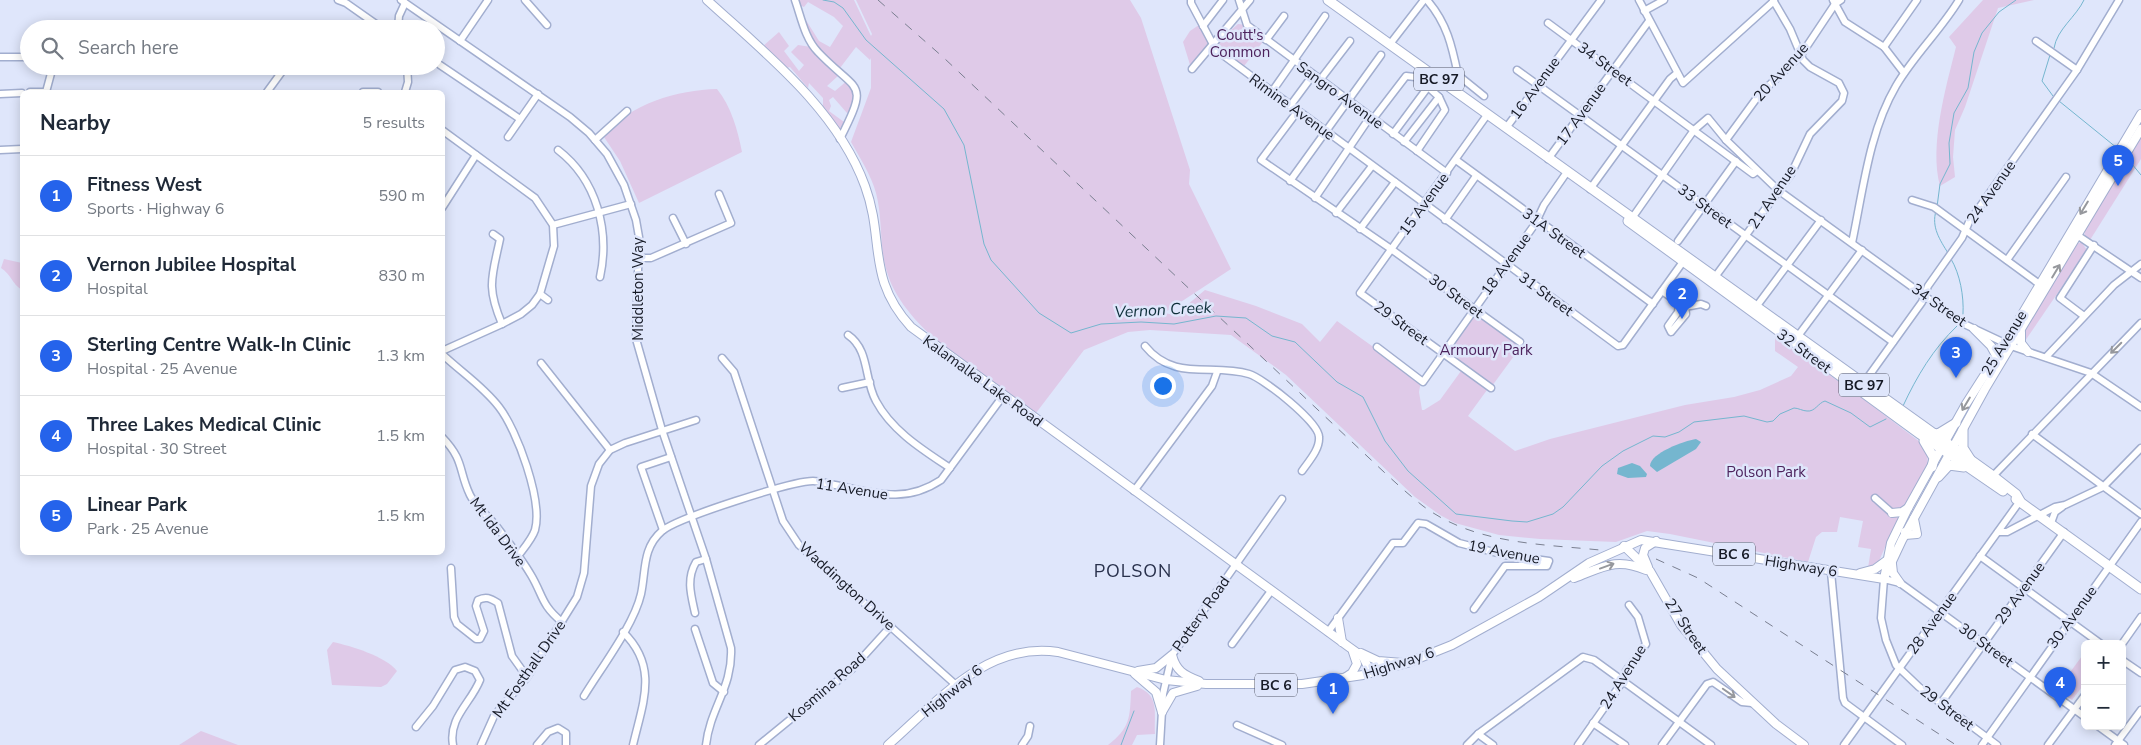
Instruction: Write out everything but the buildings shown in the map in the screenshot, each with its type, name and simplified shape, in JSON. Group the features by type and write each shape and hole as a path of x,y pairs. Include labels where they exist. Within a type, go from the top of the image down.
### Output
{"highway":[{"name":"BC 97","path":"1328,0 1390,44"},
{"name":"32 Street","path":"1390,44 1548,158 1920,434 1947,449 2141,589"},
{"name":"32 Street","path":"1685,260 1715,277 1756,307 1795,340 1863,384 1930,433 1947,449"},
{"path":"1930,433 1938,434 1959,426 1963,448 1971,466"},
{"path":"1920,434 1934,458 1932,466"},
{"path":"1938,477 1949,465 1971,466"},
{"name":"32 Street","path":"1971,466 1993,476 2016,494 2020,501"}],"main road":[{"name":"Kalamalka Lake Road","path":"707,0 806,91 840,139 865,186 871,207 881,275 888,296 911,327 1349,647 1363,658 1371,673"},
{"name":"25 Avenue","path":"1959,426 2119,159 2141,114"},
{"name":"25 Avenue","path":"2125,148 2141,129"},
{"name":"25 Avenue","path":"1889,562 1938,477 1947,449 1997,357 2022,328 2042,286"},
{"path":"2022,328 2020,338 2028,352"},
{"path":"1974,329 1991,346 1997,357"},
{"name":"25 Avenue","path":"1884,579 1898,527 1932,466 1947,449"},
{"path":"1905,535 1905,527 1914,510 1920,488"},
{"path":"1892,513 1902,512 1908,508"},
{"path":"1892,513 1897,519 1898,527"},
{"name":"Highway 6","path":"888,745 956,685 991,662 1025,652 1042,650 1166,680 1206,684 1279,685 1345,678 1371,673 1407,663 1452,645 1565,581 1590,563 1624,546 1642,540 1831,572 1884,579"},
{"path":"1650,572 1643,555 1645,548 1656,541"},
{"name":"27 Street","path":"1624,546 1650,572 1681,625 1699,649 1752,703 1804,745"},
{"path":"1565,581 1616,562 1634,565 1650,572"},
{"path":"1853,574 1871,571 1889,562 1893,573 1900,583"},
{"path":"1338,618 1342,642"},
{"path":"1349,647 1378,661 1407,663"},
{"path":"1345,678 1352,673 1357,664 1349,647"},
{"path":"1131,671 1152,670 1160,666 1172,655"},
{"path":"1172,655 1174,665 1180,672 1206,684"},
{"path":"1131,671 1153,688 1162,712"},
{"path":"1162,712 1173,693 1206,684"}],"street":[{"path":"338,0 346,3 370,20"},
{"path":"460,41 488,0"},
{"path":"524,0 547,26"},
{"path":"795,0 808,38 817,52 850,80 857,92 857,106 840,139"},
{"name":"Rimine Avenue","path":"1191,0 1216,50 1372,166"},
{"path":"1203,26 1223,0"},
{"path":"1239,0 1241,12"},
{"path":"1192,69 1250,0"},
{"path":"1390,44 1426,0 1445,26 1452,42 1458,75 1484,96"},
{"name":"16 Avenue","path":"1506,128 1601,0"},
{"path":"1639,0 1682,83 1773,0 1790,29 1801,55"},
{"path":"1644,12 1664,0"},
{"path":"1841,0 1834,2 1845,22 1884,47 1904,73"},
{"path":"1884,47 1917,0"},
{"path":"1852,243 1878,129 1895,87 1904,73 1946,22 1959,0"},
{"name":"24 Avenue","path":"1863,384 1924,296 1928,286 1962,238 1965,230 2077,70 2119,0"},
{"path":"399,20 403,2"},
{"name":"Middleton Way","path":"403,2 429,20"},
{"name":"20 Avenue","path":"1726,140 1759,95 1801,55 1834,2"},
{"name":"Sangro Avenue","path":"1241,12 1247,25 1266,40 1447,173"},
{"path":"1266,40 1284,16"},
{"path":"1271,92 1325,16"},
{"name":"17 Avenue","path":"1548,158 1649,21"},
{"name":"34 Street","path":"1548,23 1753,174 1757,171 1778,190 1960,321 2008,345 2091,373 2141,407"},
{"name":"Middleton Way","path":"445,31 570,117 595,140 607,154 631,204 639,237 636,339 662,430 706,559 731,648 732,662 724,692 712,717 706,745"},
{"path":"2036,40 2077,70"},
{"path":"1320,80 1350,41"},
{"path":"1290,181 1380,55"},
{"name":"21 Avenue","path":"1715,277 1790,174 1810,134 1842,102 1844,93 1838,83 1810,67 1801,55"},
{"path":"0,57 20,56"},
{"path":"445,68 520,119"},
{"name":"33 Street","path":"1516,70 1893,342"},
{"path":"1290,106 1313,74"},
{"path":"1590,189 1654,100 1676,74"},
{"path":"47,90 51,75"},
{"path":"268,90 279,75"},
{"path":"406,90 408,75"},
{"path":"1315,198 1366,124 1373,119 1406,76 1415,77 1428,87 1439,97 1445,110 1417,151"},
{"path":"1393,134 1428,87"},
{"path":"0,94 20,93"},
{"path":"508,137 538,94"},
{"path":"1404,142 1439,97"},
{"path":"595,140 627,110"},
{"name":"30 Street","path":"1297,112 1261,160 1391,249 1520,342"},
{"name":"15 Avenue","path":"1360,293 1487,115"},
{"path":"1631,220 1694,130 1708,118 1726,140 1757,171"},
{"path":"445,132 534,198 553,225 554,246 540,294 521,314 445,351"},
{"path":"0,150 20,149"},
{"path":"558,150 577,167 590,188 600,212 603,235 600,277"},
{"path":"445,203 476,155"},
{"name":"31A Street","path":"1456,160 1535,220 1653,304"},
{"path":"1678,241 1736,161"},
{"path":"1336,213 1372,166 1395,182 1360,229"},
{"name":"18 Avenue","path":"1377,346 1424,382 1473,308 1535,224 1535,220 1567,172"},
{"path":"1445,220 1476,176"},
{"path":"2007,260 2066,176"},
{"name":"31 Street","path":"1395,182 1621,347 1653,304"},
{"path":"639,258 651,258 731,223 719,194"},
{"path":"1912,200 1934,207 2042,286"},
{"path":"553,225 631,204"},
{"path":"673,218 686,244"},
{"path":"1756,307 1821,220"},
{"path":"2074,233 2141,278"},
{"path":"493,234 500,239 490,283 492,302 502,324"},
{"path":"2084,316 2060,298 2094,245"},
{"path":"1795,340 1862,250"},
{"path":"1653,304 1685,260"},
{"path":"2046,357 2114,285 2141,264"},
{"path":"1662,291 1682,305 1702,304 1706,306"},
{"name":"29 Street","path":"1360,293 1490,388"},
{"path":"540,294 548,300"},
{"path":"1993,476 2141,323"},
{"path":"848,335 861,348 876,401 893,424 904,436 950,468"},
{"path":"1144,346 1154,357 1164,362 1188,369 1237,372 1260,379 1277,391 1314,426 1320,435 1318,446 1302,471"},
{"path":"445,355 485,390 501,409 513,430 537,507 535,530 518,556"},
{"name":"Waddington Drive","path":"722,358 734,372 783,521 799,545 956,685"},
{"path":"541,363 610,450 662,430 696,420"},
{"path":"1134,491 1212,386 1217,372"},
{"path":"842,388 870,382"},
{"name":"11 Avenue","path":"584,696 635,611 641,594 646,555 651,544 663,530 691,517 794,483 814,481 880,494 913,494 928,489 941,480 1003,396"},
{"path":"2032,434 2141,514"},
{"name":"Mt Ida Drive","path":"445,441 459,458 469,494 477,507 497,526 532,576 539,595 550,612 562,622"},
{"path":"1998,532 2007,532 2041,516 2055,507 2103,487 2141,448"},
{"name":"Mt Fosthall Drive","path":"481,745 494,716 527,676 577,597 584,573 591,486 599,464 610,450"},
{"path":"663,530 641,467 671,457"},
{"path":"2091,478 2094,485 2091,493"},
{"path":"1875,498 1892,513"},
{"name":"Pottery Road","path":"1160,745 1166,680 1172,655 1282,499"},
{"name":"28 Avenue","path":"1844,745 2020,501"},
{"path":"2051,523 2055,512 2065,504"},
{"name":"30 Avenue","path":"1979,745 2141,522"},
{"name":"19 Avenue","path":"1328,632 1393,543 1403,543 1418,523 1426,524 1459,543 1505,555 1549,561 1547,566 1505,566 1474,609"},
{"name":"29 Avenue","path":"1941,703 2064,532"},
{"path":"1980,556 2096,640"},
{"path":"695,613 690,594 691,571 696,562 706,559"},
{"path":"450,568 454,617 457,624 476,640 480,639 484,631 476,606 478,600 484,597 491,598 498,603 512,656 527,676"},
{"path":"1831,572 1845,703 1902,745"},
{"name":"30 Street","path":"1884,579 1900,583 2081,714"},
{"name":"25 Avenue","path":"1884,579 1880,605 1882,623 1890,650 1900,669"},
{"path":"1232,644 1271,590"},
{"name":"24 Avenue","path":"1578,745 1623,681 1626,671 1646,644 1638,617 1629,605"},
{"path":"2125,640 2141,617"},
{"name":"Kosmina Road","path":"759,745 852,669 891,626"},
{"path":"695,630 713,683 724,692"},
{"path":"623,632 634,642 641,654 646,674 646,690 633,745"},
{"path":"1467,745 1478,734 1583,657 1594,660 1711,745"},
{"path":"2126,663 2141,673"},
{"path":"416,727 433,706 456,670 465,667 474,671 480,680 474,694 458,712 453,728 453,745"},
{"name":"29 Street","path":"1900,669 1997,745"},
{"name":"27 Street","path":"1679,721 1707,684 1713,682 1742,702 1752,703"},
{"path":"2048,745 2081,700"},
{"path":"2103,730 2119,744 2141,710"},
{"path":"1662,745 1679,721"},
{"path":"1593,723 1625,745"},
{"path":"1237,725 1271,743 1282,745"},
{"path":"1022,745 1028,736 1030,726"},
{"path":"537,745 548,732 558,728 566,733 566,745"},
{"path":"1975,729 1980,736 1979,745"},
{"path":"1478,734 1493,745"}],"green space":[{"name":"Polson Park","path":"797,0 854,0 871,36 872,34 856,0 1130,0 1141,18 1190,170 1189,184 1231,269 1164,313 1175,315 1205,290 1256,306 1302,324 1320,342 1337,321 1421,381 1419,392 1422,410 1440,400 1461,371 1487,390 1468,416 1515,451 1550,439 1685,405 1734,397 1760,390 1791,376 1798,367 1775,351 1775,337 1858,395 1920,442 1927,452 1928,466 1892,531 1879,561 1868,568 1871,549 1858,547 1863,521 1840,517 1837,532 1822,532 1816,537 1808,562 1647,531 1616,542 1540,539 1499,535 1455,523 1415,497 1286,375 1231,335 1150,330 1128,332 1084,350 1036,413 950,352 911,314 896,294 887,272 882,243 880,213 874,186 851,142 871,88 871,58 870,60 856,47 840,68 817,46 802,17 804,17 819,41 830,47 843,26 834,17 808,2 804,7 799,5"},
{"path":"1983,0 2034,0 1998,8 1965,107 1955,130 1953,157 1955,177 1940,186 1936,153 1940,116 1956,47 1949,37"},
{"path":"1202,23 1214,44 1191,68 1183,42 1190,31"},
{"name":"Coutt's Common","path":"1238,24 1247,25 1265,39 1241,70 1217,47 1220,40"},
{"path":"779,32 789,46 784,51 799,71 804,65 791,52 798,45 811,47 839,75 827,86 835,91 848,80 855,92 855,107 847,113 833,97 829,100 831,106 829,111 844,122 839,130 823,106 823,98 809,83 808,88 790,67 787,68 762,47"},
{"path":"717,89 733,119 742,152 639,203 620,161 604,137 614,125 640,107 686,92"},
{"path":"2141,137 2141,159 2090,240 2085,236 2084,230"},
{"path":"2078,243 2082,243 2087,250 2025,341 2023,339 2025,329"},
{"path":"4,259 20,263 20,288 7,273 1,268"},
{"name":"Armoury Park","path":"1477,313 1522,345 1492,386 1447,352 1473,314"},
{"path":"333,642 376,656 397,671 387,684 381,687 332,685 327,650"},
{"path":"2081,657 2081,688 2072,700 2057,690"},
{"path":"1137,687 1144,690 1153,700 1155,734 1137,735 1132,745 1108,745 1125,728 1129,715 1131,691"},
{"path":"201,731 238,745 179,745"}],"water":[{"path":"1696,439 1701,442 1696,449 1657,472 1650,466 1651,461 1661,452"},
{"path":"1632,463 1640,466 1647,474 1646,477 1628,478 1617,474 1618,468"}],"waterway":[{"name":"Vernon Creek","path":"823,0 834,2 843,8 866,40 944,109 964,145 984,244 991,260 1039,313 1071,333 1101,324 1141,322 1174,324 1216,316 1246,318 1272,336 1295,342 1337,382 1363,397 1385,441 1408,471 1456,514 1527,522 1553,514 1563,507 1602,466 1623,451 1653,436 1665,437 1679,432 1694,422 1744,416 1767,422 1773,421 1780,414 1794,408 1810,411 1825,401 1851,413 1870,427 1886,419"},
{"name":"Vernon Creek","path":"1937,207 1940,184 1950,164 1949,143 1954,113 1968,88 1974,52 1982,33 1999,12 2016,0"},
{"path":"2054,48 2059,35 2084,0"},
{"path":"2050,55 2042,81 2053,96"},
{"path":"2059,101 2117,148"},
{"path":"2127,158 2141,175"},
{"name":"Vernon Creek","path":"1936,211 1935,228 1948,253"},
{"name":"Vernon Creek","path":"1951,259 1961,285 1963,314"},
{"name":"Vernon Creek","path":"1903,406 1926,363 1957,326"},
{"path":"1121,745 1134,711"}],"railway":[{"path":"878,0 944,58 1382,470 1423,506 1443,519 1486,535 1508,540 1600,550"},
{"path":"1656,559 1698,578 1956,745"}],"place":[{"name":"Linear Park","path":"2118,186"},
{"name":"Vernon Jubilee Hospital","path":"1682,319"},
{"name":"Sterling Centre Walk-In Clinic","path":"1956,378"},
{"name":"Three Lakes Medical Clinic","path":"2060,708"},
{"name":"Fitness West","path":"1333,714"}],"district":[{"name":"POLSON","path":"1133,571"}]}
